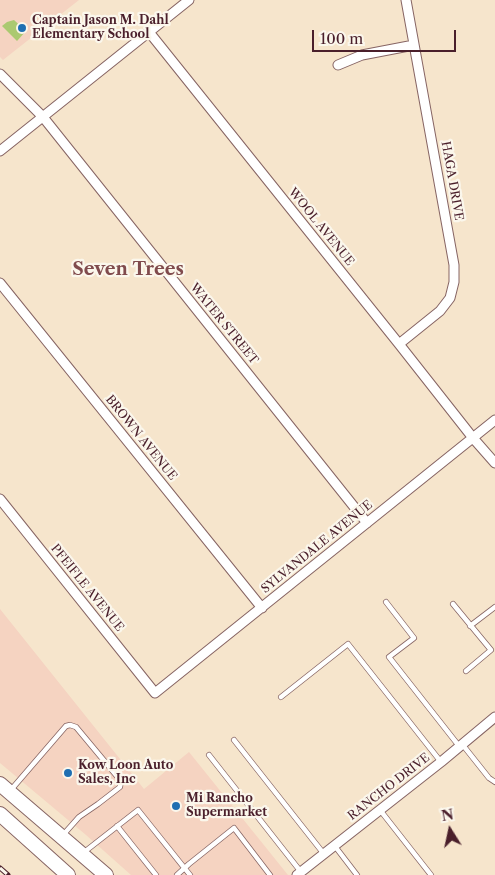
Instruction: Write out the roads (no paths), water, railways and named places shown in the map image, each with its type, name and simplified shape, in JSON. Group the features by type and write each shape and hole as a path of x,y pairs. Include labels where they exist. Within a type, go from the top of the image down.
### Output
{"main road":[{"path":"5,788 106,875"},
{"path":"0,814 68,875"}],"street":[{"path":"0,151 188,0"},
{"name":"HAGA DRIVE","path":"399,344 440,311 450,298 454,282 454,264 406,0"},
{"name":"WOOL AVENUE","path":"149,32 472,438"},
{"path":"338,65 362,55 414,45"},
{"name":"WATER STREET","path":"0,74 43,117 367,523"},
{"name":"BROWN AVENUE","path":"0,283 262,608"},
{"name":"SYLVANDALE AVENUE","path":"155,693 495,420"},
{"path":"472,438 495,463"},
{"name":"PFEIFLE AVENUE","path":"0,499 155,693"},
{"name":"RANCHO DRIVE","path":"299,873 441,762 495,716"}],"lane":[{"path":"386,602 414,638 389,657 461,745 489,778 495,782"},
{"path":"453,604 491,650 466,671"},
{"path":"470,626 495,607"},
{"path":"281,697 348,644 441,762"},
{"path":"5,788 66,726 76,727 121,781 120,786 79,817 62,837"},
{"path":"234,740 324,854"},
{"path":"209,755 299,873"},
{"path":"82,854 138,810 190,875"},
{"path":"380,810 431,875"},
{"path":"117,826 156,875"},
{"path":"177,875 234,828 270,875"},
{"path":"334,846 357,875"}],"railway":[{"path":"0,868 8,875"}],"place":[{"name":"Captain Jason M. Dahl Elementary School","path":"22,28"},
{"name":"Kow Loon Auto Sales, Inc","path":"68,773"},
{"name":"Mi Rancho Supermarket","path":"176,806"}],"district":[{"name":"Seven Trees","path":"128,270"}]}
